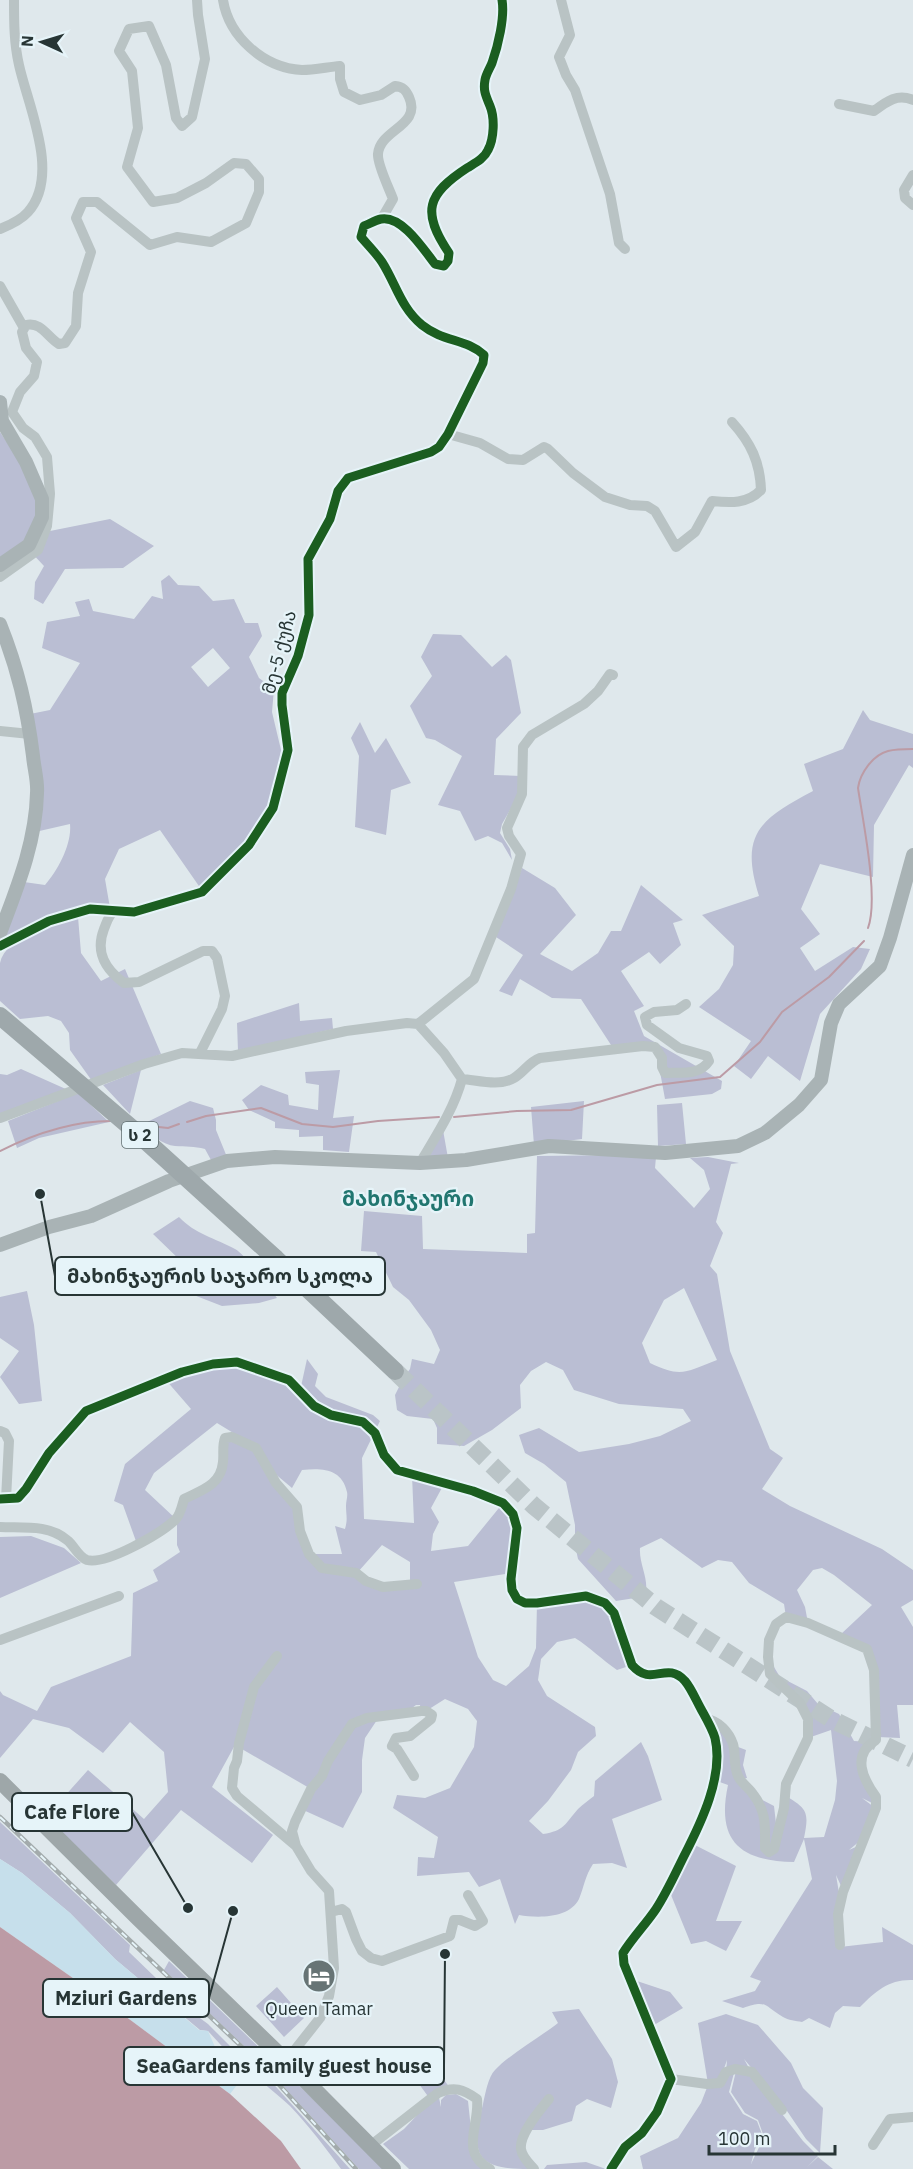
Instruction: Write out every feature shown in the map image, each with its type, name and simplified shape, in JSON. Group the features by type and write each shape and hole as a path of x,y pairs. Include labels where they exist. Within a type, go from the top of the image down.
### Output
{"highway":[{"name":"ს 2","path":"0,1016 135,1131 395,1371"}],"main road":[{"path":"0,1781 393,2169"}],"street":[{"path":"0,229 26,214 34,205 41,184 42,158 39,135 19,65 15,38 14,0"},
{"path":"0,577 38,550 47,526 50,494 47,457 35,437 23,428 12,412 20,392 34,376 37,362 26,348 22,332 24,328 32,323 39,326 52,341 59,344 65,343 76,326 78,293 91,252 76,218 83,202 98,202 150,246 177,237 212,242 246,223 259,192 259,179 246,164 234,163 206,183 177,198 153,202 128,167 138,128 132,71 119,51 129,29 149,26 166,65 176,118 182,126 192,117 205,59 197,0"},
{"path":"223,0 238,36 253,51 278,64 302,70 340,66 339,79 344,92 360,100 381,95 395,86 401,86 406,91 411,100 411,111 407,122 388,136 377,156 393,199 382,218 402,225 435,264 444,266 449,254 436,235 432,208 436,195 446,182 483,157 489,149 494,118 484,95 485,79 493,62 504,10 502,0"},
{"path":"561,0 570,35 560,57 566,75 575,90 610,194 619,243 625,249"},
{"path":"839,104 874,111 891,98 913,99"},
{"path":"913,175 904,190 905,198 913,205"},
{"name":"მე-5 ქუჩა","path":"0,946 49,921 90,909 134,912 202,892 249,845 273,808 288,750 282,693 298,656 309,615 308,559 330,519 338,491 348,478 431,453 439,447 448,434 483,363 484,355 476,348 439,337 421,324 398,297 382,263 361,237 364,226 382,218"},
{"path":"0,286 24,328"},
{"path":"0,402 2,421 26,462 42,499 42,517 29,545 0,565"},
{"path":"448,434 480,443 508,459 523,460 544,447 586,484 605,497 630,505 647,506 655,511 676,547 695,532 712,501 744,501 754,497 761,490 760,471 748,440 732,422"},
{"path":"0,624 20,679 37,792 32,836 24,870 0,933"},
{"path":"418,1024 474,979 511,889 521,854 509,836 507,828 522,794 523,747 532,735 584,704 598,691 610,674 613,675"},
{"path":"0,731 30,734"},
{"path":"0,1245 49,1227 90,1216 169,1181 227,1161 275,1156 420,1163 466,1160 549,1146 664,1153 738,1146 765,1133 799,1105 821,1080 831,1023 839,1004 880,966 913,855"},
{"path":"114,911 110,915 99,945 101,959 116,978 124,984 139,982 203,951 212,951 217,958 225,996 222,1009 200,1053"},
{"path":"0,1118 144,1064 182,1053 232,1056 346,1031 407,1023 418,1024 444,1053 462,1079 498,1083 514,1078 540,1058 643,1046 655,1047 662,1058 662,1068 665,1073 693,1072 704,1068 709,1060 707,1056 679,1048 647,1025 645,1017 654,1012 677,1010 686,1004"},
{"path":"420,1163 447,1115 462,1079"},
{"path":"0,1431 5,1433 9,1441 3,1499 18,1498 49,1453 86,1411 182,1372 213,1364 237,1362 289,1380 314,1406 331,1414 363,1422 375,1433 384,1455 397,1470 473,1491 503,1503 513,1514 517,1528 512,1579 512,1590 517,1599 525,1603 537,1603 586,1596 604,1602 614,1613 632,1665 638,1671 648,1676 664,1672 676,1674 686,1681 714,1736 716,1748 713,1780 706,1809 667,1890 656,1910 623,1953 624,1964 671,2079 657,2112 642,2133 625,2147 611,2169"},
{"path":"0,1527 37,1527 57,1533 69,1541 82,1558 88,1560 111,1557 177,1519 184,1499 213,1485 220,1474 223,1463 225,1438 232,1437 256,1448 276,1483 297,1507 300,1531 309,1554 322,1568 356,1573 366,1581 383,1587 417,1584"},
{"path":"0,1640 118,1596"},
{"path":"706,1719 714,1720 723,1728 733,1745 734,1764 739,1779 755,1796 766,1819 765,1848 769,1852 774,1849 786,1796 786,1784 808,1738 808,1719 800,1703 770,1674 769,1640 776,1624 786,1617 808,1623 867,1649 874,1670 876,1740 868,1745 862,1758 862,1774 876,1797 876,1808 843,1892 838,1914 840,1945"},
{"path":"277,1656 254,1687 239,1743 232,1788 237,1796 296,1846"},
{"path":"286,2061 319,2021 329,1996 334,1968 329,1891 311,1871 296,1846 292,1831 295,1821 311,1789 322,1776 328,1761 352,1724 367,1718 421,1711 432,1715 431,1719 410,1736 396,1737 392,1742 392,1746 397,1749 414,1776"},
{"path":"331,1912 342,1909 346,1912 362,1951 371,1958 382,1961 450,1936 454,1920 475,1926 483,1921 468,1895"},
{"path":"671,2079 720,2084 726,2072 735,2069 752,2072 782,2110"},
{"path":"370,2146 438,2093 450,2088 463,2089 477,2099 478,2109 473,2137 475,2158 490,2169"},
{"path":"534,2169 523,2155 522,2140 536,2115 549,2099"},
{"path":"873,2145 890,2119 913,2117"}],"shaded area":[{"path":"0,432 21,463 39,502 37,518 27,542 0,561"},
{"path":"110,519 154,546 123,568 65,569 43,604 34,599 35,582 44,566 29,550 40,533"},
{"path":"169,575 178,585 199,586 213,601 234,599 245,623 258,623 262,636 249,657 259,678 274,689 272,712 281,750 273,808 247,843 201,889 160,830 119,849 105,879 110,908 86,905 1,942 24,882 45,885 55,872 69,840 70,824 35,832 30,714 50,710 80,663 42,648 47,622 80,616 75,602 89,599 93,611 134,619 152,596 163,599 161,581","holes":["213,648 230,668 208,687 191,667"]},
{"path":"433,634 461,635 492,667 506,655 511,660 521,713 496,739 494,775 521,776 519,794 502,824 500,833 510,849 512,860 502,843 488,836 475,841 460,811 438,805 462,756 435,740 426,738 410,706 432,676 421,657"},
{"path":"863,710 870,720 913,734 913,768 909,765 874,825 873,877 820,864 801,909 820,934 800,948 815,971 853,947 870,949 861,969 820,1014 800,1081 768,1056 751,1079 734,1066 751,1041 699,1007 719,989 733,965 734,946 702,915 759,896 753,875 752,857 754,842 759,830 780,810 813,791 804,764 843,749"},
{"path":"360,722 375,753 386,738 411,783 391,790 386,835 355,827 359,756 351,738"},
{"path":"522,868 555,888 576,915 540,954 572,971 598,953 611,931 621,931 641,885 683,920 673,923 681,945 660,964 649,952 621,971 644,1006 634,1011 644,1036 722,1081 721,1089 712,1094 665,1099 656,1050 613,1048 581,999 552,998 520,979 512,996 499,991 523,955 496,937"},
{"path":"78,917 81,953 101,981 125,969 161,1054 92,1081 70,1050 69,1033 61,1021 48,1016 20,1019 0,1001 0,963 11,945 32,932"},
{"path":"299,1003 300,1021 332,1018 333,1029 238,1051 237,1023"},
{"path":"21,1069 68,1090 0,1115 0,1074 7,1075"},
{"path":"141,1070 130,1114 103,1085"},
{"path":"340,1070 333,1118 354,1116 349,1152 323,1150 323,1136 299,1137 299,1130 275,1128 275,1122 249,1110 242,1100 261,1085 288,1095 289,1105 318,1110 319,1085 306,1083 305,1072"},
{"path":"78,1093 109,1122 39,1138 17,1148 8,1121"},
{"path":"190,1101 213,1108 216,1130 227,1157 211,1160 205,1149 166,1144 141,1125"},
{"path":"584,1101 582,1139 534,1145 531,1107"},
{"path":"682,1103 686,1144 658,1146 657,1105"},
{"path":"443,1130 448,1158 427,1158"},
{"path":"537,1156 656,1157 655,1168 694,1208 710,1189 704,1170 690,1158 708,1157 739,1163 731,1164 716,1222 723,1233 710,1266 717,1274 730,1351 770,1449 783,1458 762,1489 790,1506 882,1549 913,1570 913,1600 901,1607 913,1627 913,1705 897,1705 900,1738 878,1737 868,1649 840,1635 872,1605 822,1568 813,1570 797,1590 805,1607 808,1623 786,1617 784,1604 749,1583 732,1562 718,1560 702,1568 661,1538 640,1548 646,1592 635,1598 616,1601 578,1559 575,1525 566,1482 544,1464 525,1453 519,1435 539,1428 579,1452 629,1444 660,1436 691,1421 683,1409 619,1404 574,1390 563,1370 546,1362 531,1371 520,1385 521,1408 492,1430 464,1446 437,1444 437,1428 433,1419 407,1416 397,1410 395,1395 410,1369 412,1359 434,1364 440,1350 431,1330 409,1300 393,1287 376,1252 361,1251 364,1211 422,1216 423,1249 527,1253 527,1234 535,1233","holes":["684,1288 717,1360 684,1372 669,1371 650,1363 642,1343 664,1300"]},
{"path":"179,1217 198,1232 240,1252 277,1298 259,1303 222,1306 168,1285 183,1263 153,1234"},
{"path":"27,1291 34,1325 42,1401 19,1404 0,1377 19,1351 0,1338 0,1297"},
{"path":"307,1359 318,1374 315,1386 326,1397 373,1415 380,1421 362,1458 364,1519 414,1523 412,1475 444,1484 431,1508 439,1522 433,1534 431,1551 468,1546 503,1503 513,1514 512,1573 454,1582 478,1657 493,1680 506,1686 529,1666 536,1648 537,1603 562,1598 605,1603 632,1665 617,1670 575,1638 557,1642 541,1659 538,1680 547,1696 595,1727 596,1736 578,1752 571,1770 548,1801 529,1821 543,1834 560,1829 578,1809 594,1796 595,1781 641,1742 648,1756 662,1800 612,1819 627,1868 612,1863 593,1864 579,1899 568,1910 543,1917 519,1915 515,1924 500,1879 479,1887 469,1872 417,1876 418,1857 434,1858 438,1837 393,1808 397,1795 425,1798 450,1788 474,1747 477,1721 468,1709 445,1699 426,1711 421,1711 420,1705 416,1705 404,1714 377,1720 365,1738 362,1792 343,1828 301,1809 311,1789 235,1745 212,1787 273,1835 252,1863 181,1810 116,1885 46,1817 88,1770 144,1819 168,1792 164,1752 130,1722 103,1753 69,1728 33,1719 0,1758 0,1691 3,1695 37,1711 51,1687 131,1656 133,1593 158,1581 153,1570 180,1552 177,1545 177,1520 137,1544 123,1505 114,1501 125,1464 191,1409 165,1379 224,1363 289,1380 300,1391","holes":["217,1423 235,1434 223,1445 213,1485 184,1499 176,1519 145,1490 154,1473","267,1467 292,1488 302,1470 330,1471 341,1478 347,1494 345,1529 335,1526 342,1554 309,1554 288,1495","382,1545 410,1562 410,1585 366,1581 357,1573"]},
{"path":"31,1536 64,1548 81,1563 0,1598 0,1537"},
{"path":"768,1657 780,1677 807,1691 818,1704 839,1714 854,1741 869,1742 861,1757 874,1804 862,1798 874,1807 861,1840 849,1850 858,1846 842,1888 836,1875 839,1893 840,1947 883,1942 882,1927 913,1945 913,1980 904,1980 883,1987 860,2007 843,2006 835,2013 830,2028 809,2018 802,2022 787,2019 761,2004 743,2008 722,2001 755,1991 761,1981 750,1977 812,1879 804,1839 794,1862 775,1861 746,1852 729,1834 725,1804 728,1785 714,1780 715,1736 723,1728 733,1745 746,1750 743,1765 747,1778 740,1779 755,1796 774,1806 777,1832 786,1796 805,1812 804,1838 824,1837 835,1800 837,1781 831,1730 808,1738 808,1719 770,1674"},
{"path":"0,1822 130,1945 129,1952 157,1979 177,1994 189,2010 208,2024 240,2056 243,2066 208,2031 200,2030 115,1959 70,1913 22,1873 0,1859"},
{"path":"691,1843 736,1866 716,1921 742,1921 726,1951 706,1941 691,1944 669,1890"},
{"path":"0,1927 90,1990 230,2094 281,2141 301,2169 0,2169"},
{"path":"169,1961 386,2169 359,2169 263,2064 164,1970"},
{"path":"634,1980 670,1992 683,2008 654,2025"},
{"path":"277,1987 304,2018 284,2037 256,2006"},
{"path":"579,2009 612,2059 618,2082 611,2108 587,2099 576,2106 572,2121 543,2130 522,2130 529,2169 497,2166 487,2162 478,2147 477,2135 486,2091 493,2073 501,2064 558,2023 552,2012"},
{"path":"726,2014 758,2025 791,2063 803,2088 823,2108 820,2153 806,2139 785,2108 744,2059 750,2070 735,2069 729,2092 743,2114 757,2121 763,2137 755,2149 751,2164 764,2137 758,2120 745,2113 731,2092 736,2071 751,2074 803,2141 818,2156 807,2167 818,2157 833,2169 643,2169 640,2156 678,2138 701,2103 708,2085 720,2085 721,2089 720,2084 726,2073 727,2060 719,2083 708,2084 698,2023"},
{"path":"423,2052 450,2088 438,2093 441,2107 441,2100 446,2095 456,2094 468,2101 473,2148 490,2169 409,2169 383,2144 404,2129 434,2097 430,2099 405,2065"},
{"path":"259,2068 350,2169 341,2169 297,2114 260,2080 252,2070"},
{"path":"586,2162 606,2169 544,2169 547,2165"}],"sand":[{"path":"0,1859 22,1873 70,1913 115,1959 199,2030 208,2031 216,2056 243,2077 230,2094 90,1990 0,1927"}],"waterway":[{"path":"868,928 871,915 871,879 859,782 868,765 877,756 888,751 913,749"},
{"path":"454,1117 517,1111 571,1110 657,1085 720,1077 760,1042 782,1012 829,977 864,941"},
{"path":"187,1122 206,1116 261,1108 302,1124 333,1127 439,1117"},
{"path":"0,1151 26,1139 68,1126 111,1121"},
{"path":"140,1125 168,1128 179,1124"}],"tunnel":[{"path":"395,1371 534,1506 656,1607 831,1719 913,1759"}],"railway":[{"path":"0,1817 262,2066 356,2169"}],"cycle path":[{"path":"0,946 49,921 90,909 134,912 202,892 249,845 273,808 288,750 282,693 298,656 309,615 308,559 330,519 338,491 348,478 431,452 439,447 448,434 483,363 484,355 477,350 430,331 415,318 404,303 382,262 361,237 364,226 389,219 397,222 412,235 435,264 444,266 448,261 449,253 434,226 432,205 443,186 482,158 490,145 493,134 493,116 484,84 499,40 503,15 502,0"},
{"path":"0,1499 18,1498 49,1453 86,1411 182,1372 213,1364 237,1362 289,1380 314,1406 331,1415 363,1422 375,1433 384,1455 397,1470 473,1491 503,1503 513,1514 517,1528 511,1579 512,1590 517,1599 525,1603 537,1603 586,1596 605,1603 614,1613 632,1665 646,1674 672,1673 685,1681 715,1738 717,1753 714,1783 704,1814 667,1890 656,1909 623,1953 624,1964 671,2079 657,2112 642,2133 625,2147 611,2169"}],"place":[{"name":"მახინჯაურის საჯარო სკოლა","path":"40,1194"},
{"name":"Cafe Flore","path":"188,1908"},
{"name":"Mziuri Gardens","path":"233,1911"},
{"name":"SeaGardens family guest house","path":"445,1954"},
{"name":"Queen Tamar","path":"319,1976"}],"district":[{"name":"მახინჯაური","path":"408,1198"}]}
